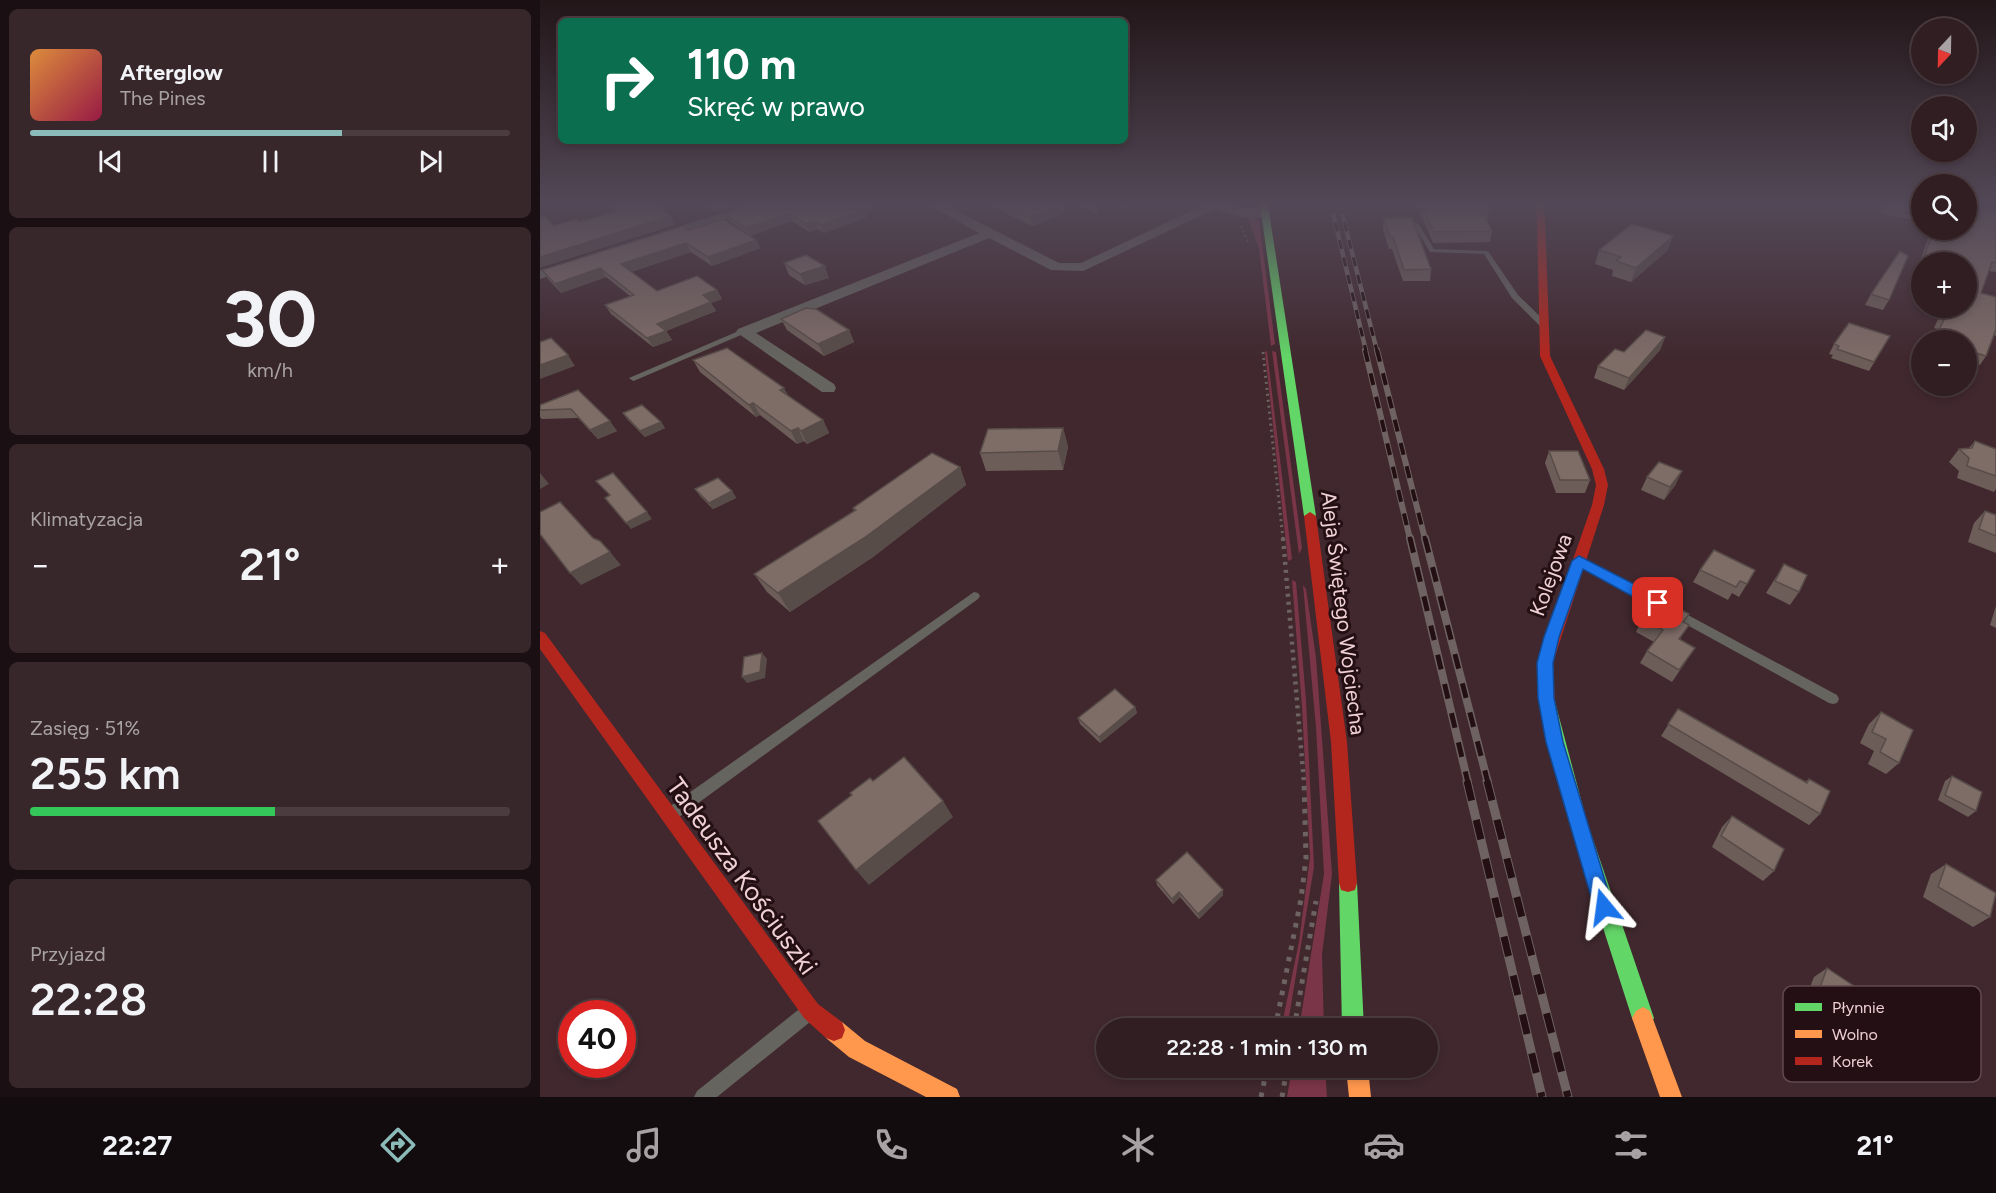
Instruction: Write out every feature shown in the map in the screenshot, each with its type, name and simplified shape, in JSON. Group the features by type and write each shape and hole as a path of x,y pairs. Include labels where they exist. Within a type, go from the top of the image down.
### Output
{"street":[{"path":"744,332 932,256"},
{"path":"1035,256 1056,267 1083,267 1106,256"},
{"name":"Aleja Świętego Wojciecha","path":"1272,256 1323,603 1338,731 1347,868 1353,1018"},
{"name":"Kolejowa","path":"1541,256 1545,356 1598,469 1602,484 1598,505 1545,663 1546,698 1555,742 1604,907 1671,1097"},
{"path":"540,275 585,261"},
{"path":"744,332 828,388"},
{"name":"Tadeusza Kościuszki","path":"540,636 811,1011 857,1049 949,1097"},
{"path":"1358,1078 1360,1097"}],"lane":[{"path":"1489,256 1515,296 1543,324"},
{"path":"633,378 744,332"},
{"path":"1579,561 1833,699"},
{"path":"668,816 974,596"},
{"path":"703,1097 786,1028 811,1011"}],"path":[{"path":"1261,340 1286,566 1303,765 1306,858 1301,899 1277,1018"},
{"path":"1296,1018 1316,900"},
{"path":"1261,1097 1265,1078"},
{"path":"1282,1097 1285,1078"}],"shaded area":[{"path":"1260,256 1264,256 1275,344 1271,346"},
{"path":"1267,351 1292,559 1288,561 1265,352"},
{"path":"1272,351 1276,352 1302,548 1299,554"},
{"path":"1292,580 1296,582 1306,700 1314,867 1289,1018 1283,1018 1299,942 1310,857"},
{"path":"1303,585 1306,589 1316,658 1332,874 1322,955 1324,1018 1301,1018 1324,874 1316,727"},
{"path":"1290,1078 1326,1078 1327,1097 1287,1097"}],"building":[{"path":"586,256 645,256 621,264 657,291 697,276 717,290 703,295 711,302 657,324 666,331 647,338 605,305 634,295 600,268 555,284 542,270"},
{"path":"808,256 825,266 800,274 784,263"},
{"path":"1399,256 1426,256 1431,269 1404,270"},
{"path":"1618,256 1650,256 1636,268 1616,261 1621,257"},
{"path":"1896,256 1908,256 1889,300 1871,294"},
{"path":"1977,256 1996,256 1996,263 1992,262 1981,293 1996,297 1996,329 1986,356 1977,353 1977,330 1939,330 1944,320 1940,319 1977,318"},
{"path":"806,308 816,309 849,330 818,344 781,319"},
{"path":"1849,323 1890,336 1874,362 1837,349 1839,346 1834,344"},
{"path":"1646,330 1665,337 1629,378 1598,366 1615,349 1624,352"},
{"path":"551,338 568,355 540,365 540,342"},
{"path":"727,348 784,388 780,390 823,420 801,431 798,428 791,431 753,403 749,405 693,360"},
{"path":"578,390 610,421 590,430 571,409 540,410 540,405"},
{"path":"642,405 661,422 640,431 623,413"},
{"path":"1063,428 1058,451 980,453 988,429"},
{"path":"1975,441 1996,449 1996,476 1967,466 1969,458 1959,449 1972,448"},
{"path":"1549,451 1578,451 1590,480 1560,480"},
{"path":"932,453 960,467 864,538 778,593 754,574 856,510 853,508"},
{"path":"1659,462 1682,471 1670,487 1647,477"},
{"path":"613,473 647,512 626,523 605,498 610,495 596,481"},
{"path":"718,478 732,491 709,503 695,489"},
{"path":"560,502 593,538 600,541 610,552 570,573 540,534 540,512"},
{"path":"1985,511 1996,515 1996,536 1979,529"},
{"path":"1714,550 1755,570 1747,584 1740,581 1736,587 1700,570"},
{"path":"1784,564 1807,575 1799,592 1775,581"},
{"path":"1663,600 1689,614 1683,622 1689,625 1679,639 1695,648 1679,670 1647,651 1663,630 1642,619 1653,605 1657,608"},
{"path":"762,653 760,672 742,677 744,657"},
{"path":"1115,689 1135,707 1099,737 1078,718"},
{"path":"1678,709 1807,783 1809,779 1830,791 1820,814 1668,724"},
{"path":"1881,712 1913,730 1899,763 1880,752 1886,739 1872,732"},
{"path":"904,757 943,801 856,870 818,821 870,778 873,781"},
{"path":"1952,776 1982,792 1976,811 1945,795"},
{"path":"1732,816 1784,849 1774,871 1721,836"},
{"path":"1187,852 1223,890 1198,914 1179,892 1172,899 1156,880"},
{"path":"1946,864 1996,893 1990,917 1938,887"},
{"path":"1827,968 1854,986 1821,986"}],"railway":[{"path":"1343,256 1366,351"},
{"path":"1353,256 1377,351"},
{"path":"1365,350 1410,539"},
{"path":"1377,350 1425,539"},
{"path":"1410,538 1468,783"},
{"path":"1425,538 1488,783"},
{"path":"1467,781 1542,1097"},
{"path":"1487,781 1568,1097"}],"traffic: fast":[{"path":"1272,256 1310,516"},
{"path":"1547,702 1578,822 1643,1018"},
{"path":"1348,883 1353,1018"}],"traffic: slow":[{"path":"1643,1018 1671,1097"},
{"path":"834,1030 857,1049 949,1097"},
{"path":"1358,1078 1360,1097"}],"traffic: jam":[{"path":"1542,256 1545,356 1598,469 1602,485 1598,505 1545,663 1547,702"},
{"path":"1310,516 1339,742 1348,883"},
{"path":"540,637 811,1011 834,1030"}],"route":[{"path":"1604,907 1555,742 1546,698 1545,663 1579,561 1658,603"}]}
